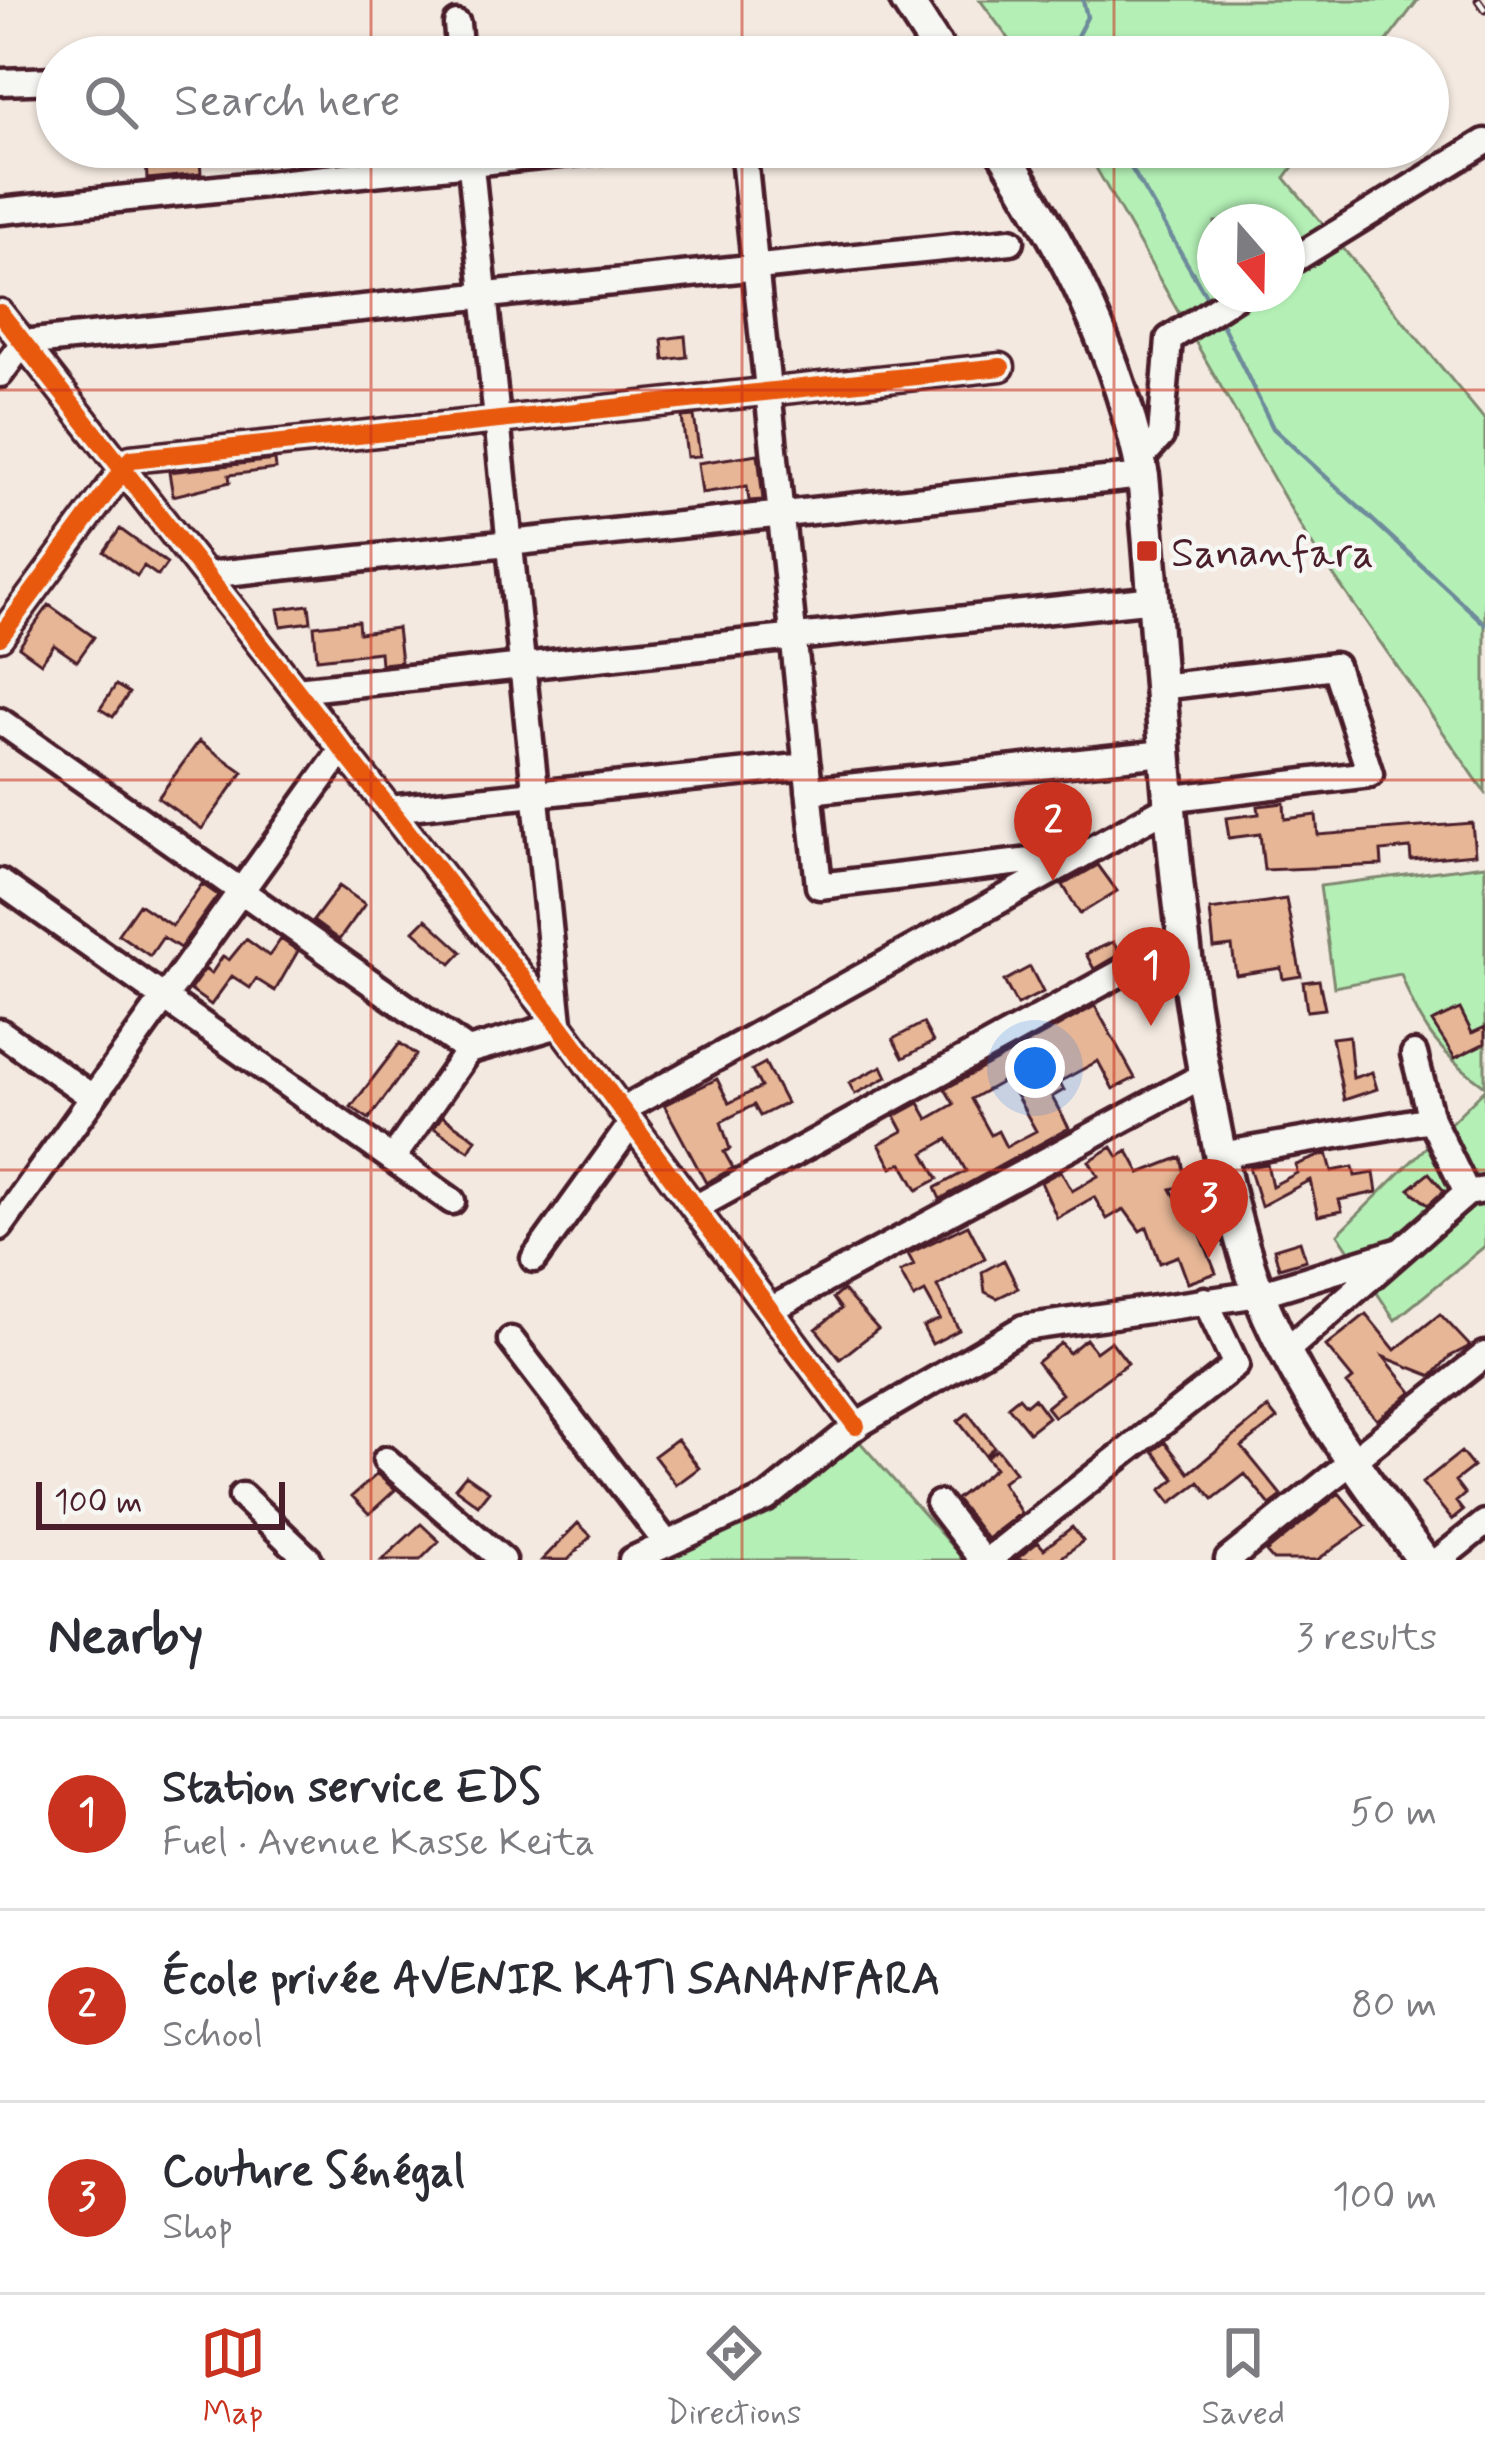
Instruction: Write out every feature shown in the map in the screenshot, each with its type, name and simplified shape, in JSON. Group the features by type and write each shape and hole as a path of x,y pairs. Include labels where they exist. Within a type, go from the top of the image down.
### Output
{"main road":[{"path":"906,0 929,36"},
{"path":"1012,168 1092,306 1114,357 1142,467 1180,940 1220,1155 1259,1294 1286,1351 1352,1461 1423,1560"}],"street":[{"path":"457,24 458,36"},
{"path":"0,82 36,81"},
{"path":"1449,164 1485,142"},
{"path":"0,211 361,168"},
{"path":"471,168 560,1025"},
{"path":"745,168 819,886 1082,855"},
{"path":"1305,253 1443,168"},
{"path":"0,374 23,343 1011,241"},
{"path":"206,575 781,514 1142,467 1161,436 1169,339 1211,312"},
{"path":"0,313 560,1025 856,1426"},
{"path":"0,638 131,459 1000,367"},
{"path":"296,689 1155,599"},
{"path":"534,1258 627,1117 1167,803 1370,774 1335,666 1160,687"},
{"path":"0,721 468,1051"},
{"path":"0,1227 8,1198 92,1097 343,749"},
{"path":"389,809 536,794 1164,753"},
{"path":"0,882 452,1201"},
{"path":"695,1208 1180,940"},
{"path":"392,1159 468,1051 560,1025"},
{"path":"0,1032 92,1097"},
{"path":"1286,1351 1476,1192 1431,1119 1414,1054"},
{"path":"770,1310 1204,1075"},
{"path":"1220,1155 1431,1119"},
{"path":"632,1560 767,1498 856,1426 1023,1328 1259,1294 1400,1251"},
{"path":"939,1504 985,1560 1235,1365 1205,1300"},
{"path":"511,1340 667,1544"},
{"path":"1228,1560 1485,1355"},
{"path":"386,1460 503,1560"},
{"path":"242,1496 309,1560"},
{"path":"1439,1560 1485,1523"}],"green space":[{"path":"980,0 1418,0 1391,36 1007,36"},
{"path":"1096,168 1292,168 1285,178 1485,420 1485,792 1308,539"},
{"path":"1485,865 1485,1086 1433,1038 1401,974 1334,987 1320,886"},
{"path":"1485,1089 1485,1246 1395,1320 1338,1234"},
{"path":"852,1433 964,1560 651,1560"}],"building":[{"path":"146,168 201,168 201,174 147,179"},
{"path":"685,336 687,357 664,360 662,339"},
{"path":"694,416 700,456 687,457 682,417"},
{"path":"758,454 763,500 749,501 747,486 702,493 698,463"},
{"path":"275,460 276,469 229,475 230,482 173,496 169,472"},
{"path":"120,529 167,563 158,576 144,566 137,576 104,552"},
{"path":"49,605 94,637 77,661 54,645 41,663 19,647"},
{"path":"309,605 311,622 281,626 278,609"},
{"path":"358,621 359,633 397,628 401,662 381,664 380,652 317,659 314,626"},
{"path":"116,685 129,693 113,717 100,709"},
{"path":"199,741 243,772 202,829 158,798"},
{"path":"1284,803 1285,819 1316,815 1318,835 1472,823 1475,854 1411,860 1410,848 1381,851 1382,865 1264,870 1260,834 1229,838 1226,818 1259,814 1258,806"},
{"path":"1098,865 1117,891 1080,914 1063,885"},
{"path":"202,884 218,895 180,948 163,937 150,956 118,934 139,904 172,926"},
{"path":"339,886 365,904 339,940 313,921"},
{"path":"1286,899 1301,976 1283,979 1281,968 1236,975 1232,946 1214,948 1210,910"},
{"path":"426,919 462,952 451,964 414,931"},
{"path":"246,939 269,956 281,939 298,951 275,991 256,979 250,988 232,976 211,1005 190,990 205,969 211,974 223,956 229,960"},
{"path":"1113,942 1120,954 1094,969 1086,954"},
{"path":"1030,967 1043,992 1017,1005 1004,981"},
{"path":"1319,980 1325,1009 1307,1011 1303,982"},
{"path":"1095,1006 1135,1078 1113,1089 1098,1061 1059,1082 1064,1090 1052,1097 1069,1128 940,1199 935,1188 966,1171 948,1139 924,1153 938,1179 917,1190 902,1163 892,1168 879,1144 903,1131 895,1116 919,1103 928,1119 954,1104 945,1089","holes":["1007,1079 1036,1131 1006,1147 998,1131 991,1135 971,1099"]},
{"path":"1460,1009 1472,1033 1485,1027 1485,1043 1455,1058 1432,1022"},
{"path":"923,1023 933,1042 903,1058 893,1039"},
{"path":"1349,1036 1353,1078 1372,1072 1377,1089 1344,1100 1332,1038"},
{"path":"400,1043 416,1055 369,1119 351,1107"},
{"path":"765,1063 786,1103 760,1116 754,1105 721,1122 730,1149 724,1152 733,1168 706,1183 664,1105 717,1079 729,1103 761,1087 752,1070"},
{"path":"882,1066 887,1077 855,1094 849,1083"},
{"path":"442,1116 476,1139 469,1151 434,1128"},
{"path":"1112,1147 1118,1157 1128,1151 1140,1173 1181,1157 1187,1185 1171,1189 1185,1214 1192,1212 1216,1273 1188,1283 1178,1256 1160,1263 1147,1227 1140,1231 1124,1209 1107,1219 1094,1197 1057,1218 1041,1182 1061,1171 1072,1191 1098,1176 1089,1161"},
{"path":"1327,1153 1332,1171 1353,1167 1355,1176 1374,1173 1377,1192 1339,1200 1342,1211 1318,1216 1310,1180 1261,1206 1249,1167 1267,1164 1272,1186 1297,1173 1296,1165"},
{"path":"1429,1173 1444,1191 1428,1205 1409,1189"},
{"path":"968,1225 985,1258 937,1286 959,1330 932,1344 923,1327 940,1319 925,1292 914,1298 900,1272 914,1265 908,1254"},
{"path":"1300,1241 1306,1260 1279,1268 1274,1249"},
{"path":"1004,1260 1018,1288 997,1298 985,1292 982,1272"},
{"path":"843,1290 878,1329 840,1359 816,1329 841,1309 833,1298"},
{"path":"1366,1314 1395,1350 1440,1314 1470,1346 1449,1357 1432,1376 1384,1357 1412,1392 1377,1420 1347,1384 1353,1379 1326,1346"},
{"path":"1086,1339 1096,1352 1111,1341 1128,1363 1054,1417 1046,1407 1062,1394 1037,1362 1061,1343 1069,1353"},
{"path":"1019,1397 1026,1405 1034,1398 1048,1417 1029,1432 1008,1406"},
{"path":"1268,1408 1277,1419 1242,1447 1282,1496 1270,1505 1245,1474 1213,1499 1199,1482 1171,1503 1161,1490 1175,1479 1153,1451 1165,1442 1189,1473"},
{"path":"968,1413 994,1447 985,1455 958,1421"},
{"path":"677,1439 699,1468 676,1485 654,1456"},
{"path":"997,1449 1015,1472 1002,1482 1021,1513 987,1539 956,1499 995,1468 986,1457"},
{"path":"1461,1452 1473,1467 1455,1481 1465,1494 1456,1502 1463,1511 1452,1520 1422,1483"},
{"path":"377,1474 395,1490 369,1514 352,1496"},
{"path":"466,1475 489,1491 478,1505 455,1488"},
{"path":"1339,1493 1366,1526 1317,1560 1273,1560 1266,1552"},
{"path":"578,1523 591,1536 568,1560 542,1560"},
{"path":"421,1524 439,1541 420,1560 382,1560"},
{"path":"1072,1527 1083,1541 1058,1560 1015,1560 1038,1542 1044,1549"}],"waterway":[{"path":"1077,36 1087,17 1083,0"},
{"path":"1131,168 1197,280"},
{"path":"1218,316 1273,428 1485,624"}],"railway":[{"path":"1478,0 1485,10"}],"cycle path":[{"path":"0,313 559,1025 856,1426"},
{"path":"0,637 131,459 1001,367"}],"place":[{"name":"Sananfara","path":"1147,551"},
{"name":"École privée AVENIR KATI SANANFARA","path":"1053,881"},
{"name":"Station service EDS","path":"1151,1026"},
{"name":"Couture Sénégal","path":"1209,1258"}]}
